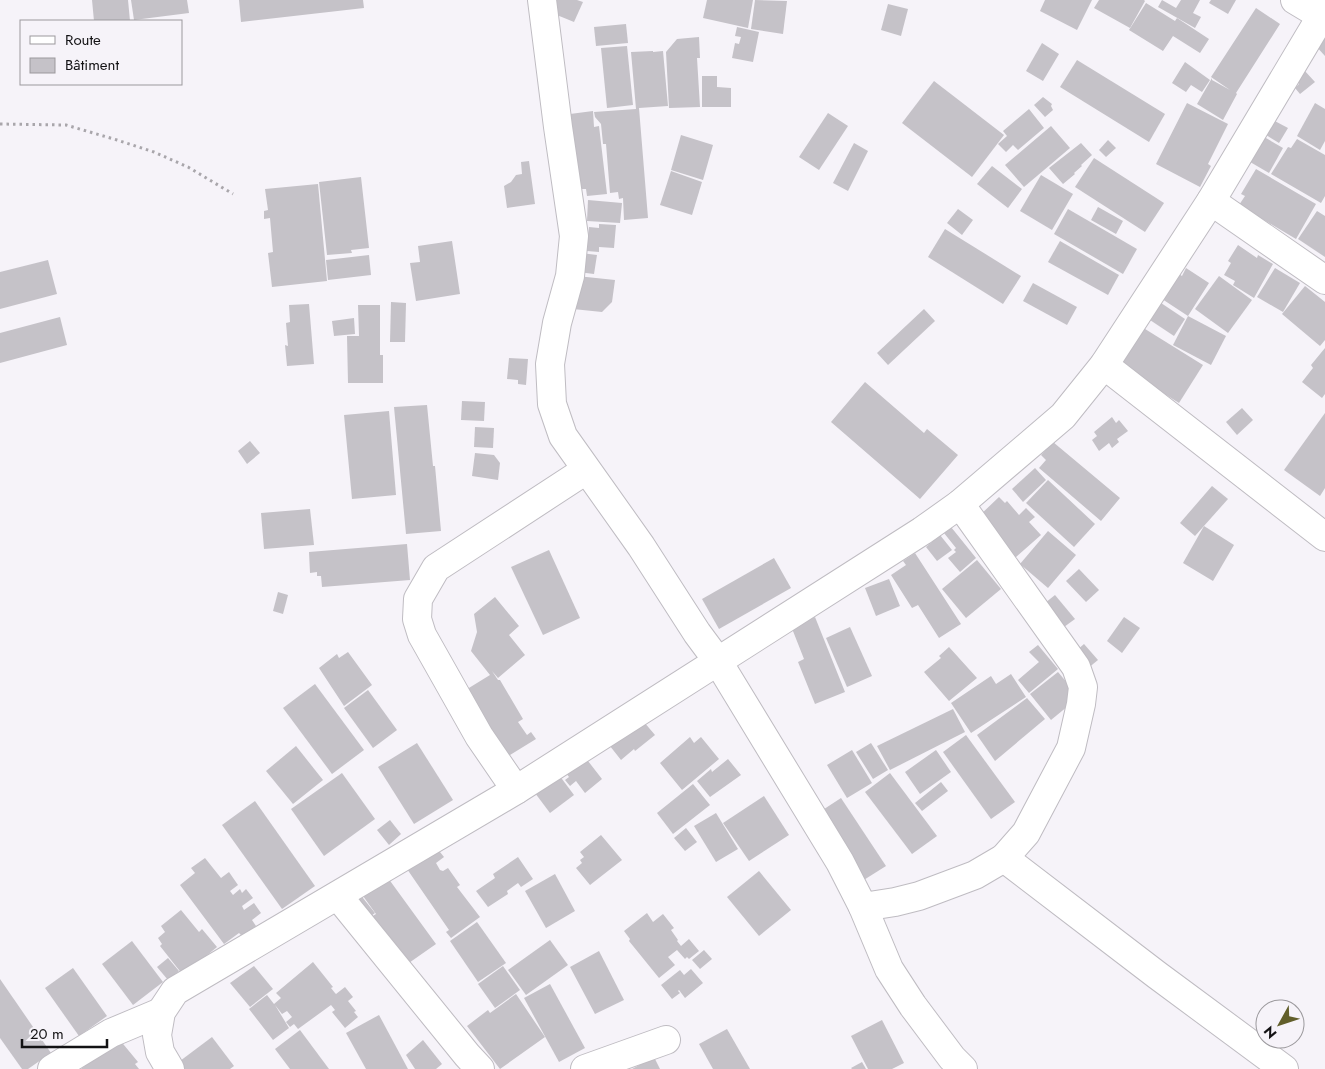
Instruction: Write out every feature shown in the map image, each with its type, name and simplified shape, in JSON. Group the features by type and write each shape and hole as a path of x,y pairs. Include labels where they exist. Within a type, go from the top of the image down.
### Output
{"street":[{"path":"542,0 574,236 570,276 557,323 550,364 552,404 563,436 641,546 697,633 717,660 840,862 863,906 889,969 913,1006 952,1058 963,1069"},
{"path":"170,1069 160,1052 157,1035 161,1012 175,991 516,790 922,530 960,504 1062,416 1104,365 1211,201 1324,15 1295,0"},
{"path":"1211,201 1325,280"},
{"path":"1104,365 1325,537"},
{"path":"516,790 479,736 422,635 417,619 418,599 436,568 586,470"},
{"path":"863,906 895,902 919,896 975,876 1004,858 1026,833 1071,748 1083,687 1076,667 960,504"},
{"path":"1004,858 1284,1069"},
{"path":"338,896 480,1069"},
{"path":"52,1069 111,1033 161,1012"},
{"path":"585,1069 666,1040"}],"path":[{"path":"0,124 66,126 117,140 188,166 233,194"}],"building":[{"path":"92,0 128,0 130,20 94,20"},
{"path":"131,0 187,0 189,13 134,20"},
{"path":"239,0 363,0 364,8 241,22"},
{"path":"557,0 577,0 583,2 574,22 552,13"},
{"path":"707,0 753,0 748,28 703,18"},
{"path":"755,0 787,1 783,34 751,29"},
{"path":"1045,0 1092,0 1077,30 1040,11"},
{"path":"1099,0 1145,1 1130,28 1094,8"},
{"path":"1162,0 1176,8 1181,0 1200,0 1193,13 1201,17 1195,28 1158,7"},
{"path":"1211,0 1236,0 1228,14 1209,3"},
{"path":"1146,3 1175,21 1177,18 1209,39 1200,53 1173,36 1163,51 1129,30"},
{"path":"888,4 908,9 901,36 881,30"},
{"path":"1256,8 1280,24 1236,93 1223,120 1197,104 1212,78 1212,80 1230,90 1211,77"},
{"path":"626,24 628,43 596,46 594,27"},
{"path":"737,27 759,32 753,62 732,58 735,43 739,44 741,37 735,36"},
{"path":"1325,36 1325,56 1315,45"},
{"path":"699,37 700,58 697,58 700,107 669,108 666,52 677,39"},
{"path":"1042,43 1059,54 1043,81 1026,71"},
{"path":"627,46 633,105 607,108 601,48"},
{"path":"663,51 668,106 639,108 648,218 624,220 623,198 619,199 618,192 610,193 606,144 603,144 601,124 595,117 594,112 636,109 631,52"},
{"path":"1077,60 1165,114 1149,142 1060,87"},
{"path":"1185,62 1210,80 1202,92 1191,85 1186,92 1172,83"},
{"path":"1304,70 1315,82 1300,94 1295,88 1299,84 1295,78"},
{"path":"702,76 717,76 717,87 731,88 731,107 702,107"},
{"path":"934,81 1004,135 972,177 902,123"},
{"path":"1043,97 1052,104 1053,110 1045,117 1034,105"},
{"path":"1187,103 1228,124 1208,164 1211,166 1200,187 1156,164"},
{"path":"1315,103 1325,109 1325,141 1320,150 1297,136"},
{"path":"1029,109 1044,128 1018,150 1013,145 1006,152 998,144 1007,136 1003,131"},
{"path":"593,111 594,127 599,126 607,194 587,196 586,189 579,189 570,114"},
{"path":"828,113 848,126 819,170 799,157"},
{"path":"1271,119 1288,128 1279,143 1263,133"},
{"path":"1051,126 1070,148 1024,187 1005,165"},
{"path":"1259,134 1283,148 1269,173 1245,159"},
{"path":"681,135 713,145 703,180 671,170"},
{"path":"1297,139 1325,155 1325,196 1321,203 1271,174 1288,147 1291,148"},
{"path":"1108,140 1116,148 1106,157 1099,150"},
{"path":"854,143 868,151 848,191 833,183"},
{"path":"1081,143 1092,155 1063,184 1049,168"},
{"path":"1094,158 1164,203 1145,232 1075,187"},
{"path":"529,161 535,204 507,208 504,186 511,182 516,175 522,174 521,162"},
{"path":"992,166 1022,189 1008,208 977,184"},
{"path":"1256,169 1316,204 1296,239 1239,205 1245,196 1241,194"},
{"path":"671,171 702,182 692,215 660,205"},
{"path":"1041,175 1073,194 1052,230 1020,211"},
{"path":"361,177 369,248 351,250 352,253 327,255 319,182"},
{"path":"318,184 327,281 272,287 268,253 273,252 270,218 264,219 264,211 268,210 265,189"},
{"path":"588,200 622,203 620,223 587,221"},
{"path":"1098,207 1123,221 1116,234 1091,220"},
{"path":"958,209 973,220 962,235 947,223"},
{"path":"1068,209 1137,249 1123,274 1054,234"},
{"path":"1317,211 1325,216 1325,257 1298,239"},
{"path":"599,224 616,225 614,248 599,247 599,252 587,251 589,227 599,228"},
{"path":"945,229 1021,276 1003,304 928,257"},
{"path":"452,241 460,294 416,301 410,263 420,262 418,246"},
{"path":"1060,241 1119,275 1108,295 1048,262"},
{"path":"1238,245 1257,258 1258,255 1273,264 1254,298 1233,285 1235,281 1224,275 1231,263 1228,261"},
{"path":"581,253 597,255 594,274 578,272"},
{"path":"369,255 371,275 328,280 326,260"},
{"path":"48,260 57,294 0,309 0,272"},
{"path":"1186,268 1209,283 1188,316 1156,295 1173,270 1182,276"},
{"path":"1275,268 1300,283 1283,312 1257,297"},
{"path":"577,276 615,280 612,302 602,312 573,309"},
{"path":"1219,276 1252,300 1228,333 1195,309"},
{"path":"1033,283 1077,307 1067,325 1023,301"},
{"path":"1305,286 1325,302 1325,340 1320,346 1282,314"},
{"path":"1152,297 1185,319 1174,336 1141,314"},
{"path":"391,302 406,303 405,342 390,342"},
{"path":"309,304 314,364 287,366 285,345 288,346 286,323 290,322 289,305"},
{"path":"358,305 380,305 380,355 383,355 383,383 348,383 347,336 359,336"},
{"path":"924,309 935,321 888,365 877,353"},
{"path":"1188,316 1226,336 1211,365 1173,345"},
{"path":"60,317 67,345 0,363 0,333"},
{"path":"354,318 355,334 334,336 332,321"},
{"path":"1137,324 1203,365 1179,403 1114,362"},
{"path":"1325,348 1325,394 1322,398 1302,382 1313,368 1311,365"},
{"path":"509,358 528,359 526,385 518,384 518,380 507,379"},
{"path":"865,382 924,433 927,429 958,455 920,499 831,422"},
{"path":"462,401 485,402 484,421 461,420"},
{"path":"427,405 441,531 406,534 394,407"},
{"path":"1242,408 1253,420 1237,435 1226,422"},
{"path":"389,411 396,495 352,499 344,415"},
{"path":"1325,413 1325,488 1320,496 1284,470"},
{"path":"1112,417 1116,423 1119,420 1128,431 1117,439 1119,442 1112,448 1109,443 1099,451 1092,440 1097,436 1094,432"},
{"path":"475,427 494,428 493,448 474,447"},
{"path":"250,441 260,453 247,464 238,451"},
{"path":"1053,442 1120,498 1101,521 1039,468 1046,460 1041,455"},
{"path":"475,453 494,455 500,463 498,480 472,476"},
{"path":"1035,468 1046,480 1023,502 1012,489"},
{"path":"1048,480 1095,524 1074,547 1026,503"},
{"path":"1212,486 1228,499 1195,536 1180,523"},
{"path":"999,497 1005,503 1007,501 1019,515 1026,508 1035,517 1029,522 1041,535 1015,558 978,517"},
{"path":"310,509 314,545 264,549 261,513"},
{"path":"1204,526 1234,545 1213,581 1183,563"},
{"path":"951,527 976,558 960,572 948,558 956,552 954,550 956,548 944,533"},
{"path":"1048,531 1076,555 1048,588 1020,564"},
{"path":"940,535 952,550 937,561 926,547"},
{"path":"407,544 410,580 322,587 321,576 317,576 317,572 310,573 309,552"},
{"path":"549,550 580,618 543,635 511,567"},
{"path":"915,553 961,624 939,638 918,605 912,608 891,575 906,565 903,561"},
{"path":"774,558 791,588 719,629 702,599"},
{"path":"977,560 1001,589 966,618 942,589"},
{"path":"1079,569 1099,590 1086,602 1066,581"},
{"path":"889,579 900,606 876,616 865,588"},
{"path":"278,592 288,595 283,614 273,611"},
{"path":"1055,595 1075,619 1064,627 1045,603"},
{"path":"495,597 519,626 509,635 525,655 498,678 492,671 498,680 500,680 523,719 518,722 527,735 531,732 536,739 505,758 464,691 490,675 471,651 477,632 474,614"},
{"path":"815,617 845,692 815,704 798,662 804,659 791,626"},
{"path":"1124,617 1140,628 1122,653 1107,641"},
{"path":"850,627 872,676 847,687 826,638"},
{"path":"1084,644 1098,660 1082,673 1069,657"},
{"path":"1038,645 1058,669 1029,693 1018,680 1039,662 1029,652"},
{"path":"949,647 977,678 949,701 924,672 941,658 939,656"},
{"path":"348,652 372,685 344,706 319,668 337,654 339,658"},
{"path":"1058,672 1079,697 1051,720 1030,694"},
{"path":"1011,674 1026,697 971,733 951,703 991,676 996,684"},
{"path":"315,684 364,750 332,774 283,708"},
{"path":"368,690 397,730 373,748 344,708"},
{"path":"1027,698 1045,719 995,761 977,735"},
{"path":"953,709 965,732 890,770 877,746"},
{"path":"638,715 655,735 621,760 606,741"},
{"path":"966,735 1015,802 991,819 943,752"},
{"path":"690,737 694,743 701,737 719,759 682,790 660,763"},
{"path":"417,743 453,800 414,824 378,767"},
{"path":"871,743 888,770 873,779 856,752"},
{"path":"296,746 323,780 293,804 266,771"},
{"path":"852,750 872,783 847,798 827,765"},
{"path":"936,750 951,772 920,794 905,772"},
{"path":"581,752 602,779 585,793 576,781 570,786 565,780 569,777 562,768"},
{"path":"728,759 741,775 710,797 697,781 711,769 712,772"},
{"path":"342,773 375,819 324,856 291,809"},
{"path":"890,773 937,836 912,854 865,792"},
{"path":"559,775 574,795 550,813 535,793"},
{"path":"941,782 948,791 922,811 915,803"},
{"path":"693,784 710,805 673,834 657,813"},
{"path":"764,796 789,835 749,861 723,823"},
{"path":"841,798 886,866 859,883 815,815"},
{"path":"255,801 315,886 282,909 222,825"},
{"path":"716,813 738,849 716,862 694,826"},
{"path":"390,820 401,834 389,845 377,830"},
{"path":"686,828 697,842 685,851 674,838"},
{"path":"601,835 622,860 590,885 576,868 582,863 580,860 584,857 580,852"},
{"path":"436,847 444,857 436,863 440,870 443,871 448,868 460,885 457,887 480,917 451,938 446,932 449,930 407,869"},
{"path":"518,857 533,879 521,887 518,883 507,891 508,894 488,907 476,891 495,878 493,874"},
{"path":"205,858 221,878 229,872 238,885 230,891 233,895 240,889 242,893 246,889 253,898 242,906 244,910 254,903 261,913 252,920 256,926 242,936 239,933 224,944 180,885 195,873 191,868"},
{"path":"759,871 791,910 759,936 727,897"},
{"path":"555,874 575,911 546,928 525,891"},
{"path":"388,878 436,944 406,965 371,917 376,914 363,896"},
{"path":"355,888 375,913 363,922"},
{"path":"181,910 199,932 202,929 217,947 183,975 160,946 162,944 158,938 165,932 161,926"},
{"path":"647,913 653,922 663,914 674,928 671,930 681,946 689,939 699,951 689,959 687,957 685,959 677,950 668,957 675,965 659,978 629,941 630,939 624,931"},
{"path":"477,922 506,963 478,982 450,941"},
{"path":"550,940 568,965 526,995 508,970"},
{"path":"132,941 163,982 133,1005 102,964"},
{"path":"704,950 712,959 700,969 692,960"},
{"path":"599,951 624,1000 595,1014 570,967"},
{"path":"168,958 179,971 168,980 157,967"},
{"path":"313,962 333,987 331,988 336,994 345,987 353,997 348,1001 358,1017 345,1028 332,1012 335,1010 331,1005 298,1029 294,1024 290,1027 286,1022 292,1017 287,1011 282,1014 275,1005 289,1028 273,1040 249,1009 267,995 274,1004 281,998 276,993"},
{"path":"254,966 273,989 250,1007 230,983"},
{"path":"503,966 520,990 495,1008 478,984"},
{"path":"73,968 107,1016 79,1036 45,988"},
{"path":"691,969 703,983 685,998 679,990 680,993 672,999 661,985 680,970 684,975"},
{"path":"0,979 51,1053 28,1069 22,1069 0,1038"},
{"path":"550,984 585,1048 559,1062 524,998"},
{"path":"516,994 545,1037 500,1069 467,1026 488,1010 490,1013"},
{"path":"379,1015 408,1069 366,1069 346,1033"},
{"path":"882,1020 904,1063 892,1069 868,1069 851,1036"},
{"path":"727,1029 750,1069 713,1069 699,1044"},
{"path":"300,1030 329,1069 290,1069 275,1049"},
{"path":"212,1037 234,1066 230,1069 173,1069 172,1067"},
{"path":"119,1039 138,1062 135,1064 139,1069 81,1069"},
{"path":"423,1040 442,1064 436,1069 415,1069 406,1055"},
{"path":"654,1057 660,1069 632,1069"},
{"path":"862,1062 866,1069 851,1068"}]}
